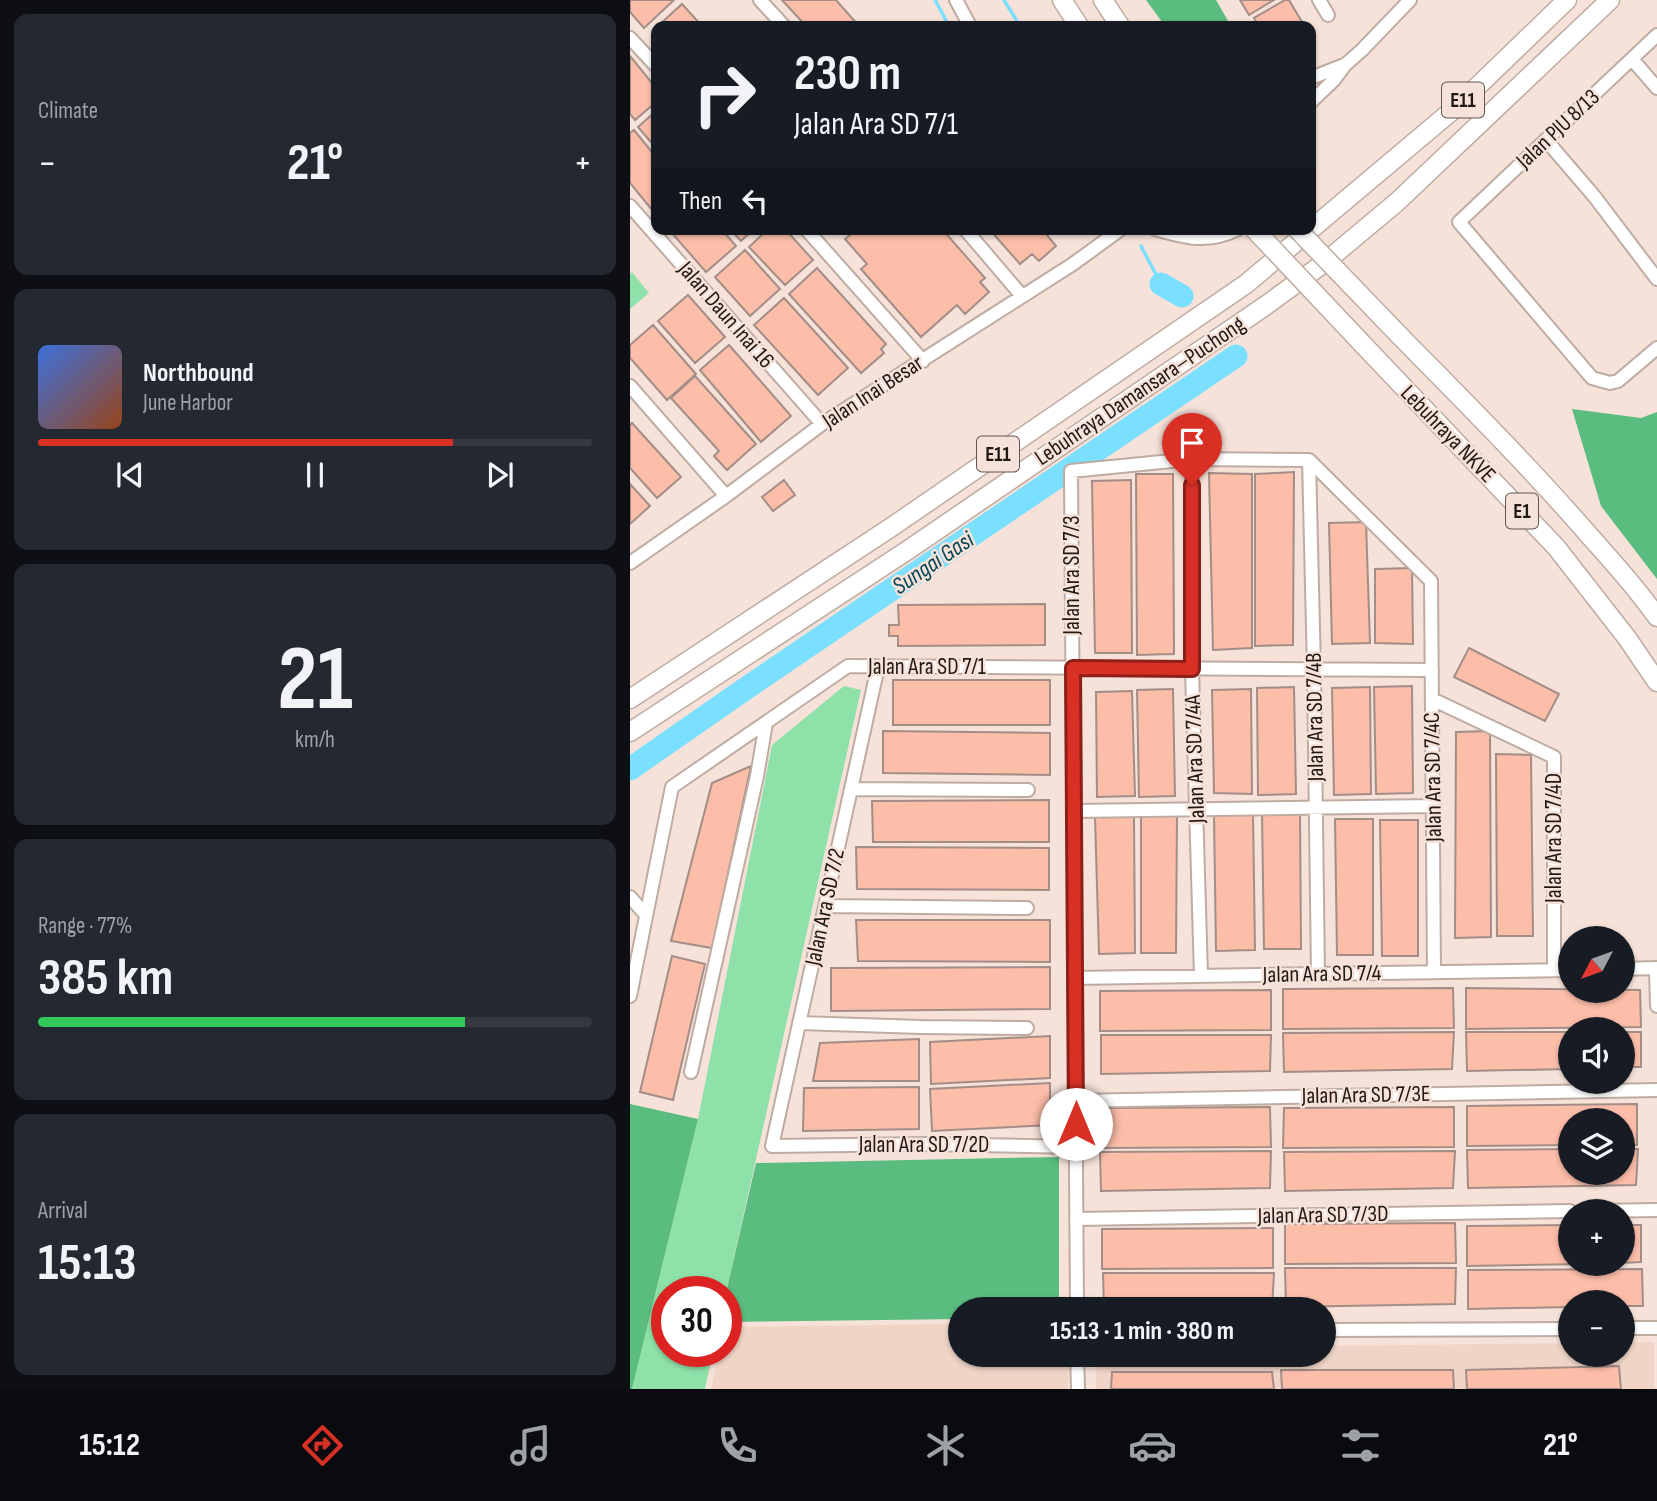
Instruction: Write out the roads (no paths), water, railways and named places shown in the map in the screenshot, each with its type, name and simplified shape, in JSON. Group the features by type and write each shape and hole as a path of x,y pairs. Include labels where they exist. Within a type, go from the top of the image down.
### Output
{"highway":[{"path":"1062,0 1076,21"},
{"path":"1102,0 1117,21"},
{"name":"Lebuhraya Damansara–Puchong","path":"1316,225 1454,109 1567,0"},
{"name":"Lebuhraya Damansara–Puchong","path":"630,732 908,550 1265,306 1324,262 1397,202 1610,0"},
{"name":"Lebuhraya NKVE","path":"1260,235 1556,547 1627,638 1657,682"},
{"name":"Lebuhraya NKVE","path":"1303,235 1505,443 1644,598 1657,617"},
{"name":"Lebuhraya Damansara–Puchong","path":"630,699 890,528 1246,284 1304,235"}],"street":[{"path":"760,0 779,21"},
{"path":"956,0 967,21"},
{"path":"1319,0 1328,15"},
{"path":"1316,97 1409,0"},
{"name":"Jalan PJU 8/13","path":"1657,35 1459,222 1592,379 1610,383 1618,380 1657,348"},
{"path":"630,38 651,61"},
{"path":"1632,59 1657,88"},
{"path":"1316,76 1345,65"},
{"path":"1546,140 1594,196 1657,279"},
{"name":"Jalan Daun Inai 16","path":"630,206 651,230"},
{"name":"Jalan Daun Inai 16","path":"656,235 822,424"},
{"path":"811,235 923,360"},
{"path":"970,235 1022,296"},
{"name":"Jalan Inai Besar","path":"630,563 822,424 1073,264 1113,235"},
{"path":"1175,235 1200,239 1221,235"},
{"path":"630,386 726,496"},
{"path":"1192,459 1309,460"},
{"name":"Jalan Ara SD 7/3","path":"1077,1297 1071,471 1192,459"},
{"name":"Jalan Ara SD 7/4A","path":"1192,459 1192,669 1201,976"},
{"name":"Jalan Ara SD 7/4C","path":"1309,460 1431,581 1434,972"},
{"name":"Jalan Ara SD 7/4B","path":"1309,460 1318,974"},
{"name":"Jalan Ara SD 7/1","path":"630,996 672,788 848,667 1432,670"},
{"name":"Jalan Ara SD 7/2","path":"772,1146 878,667"},
{"name":"Jalan Ara SD 7/4D","path":"1432,699 1554,757 1554,970"},
{"path":"691,1072 754,789 766,723"},
{"path":"851,789 1028,790"},
{"path":"1074,811 1434,806"},
{"path":"630,897 646,915"},
{"path":"825,906 1027,908"},
{"path":"1635,969 1656,968 1657,1006"},
{"name":"Jalan Ara SD 7/4","path":"1075,978 1558,970"},
{"path":"799,1023 1027,1028"},
{"name":"Jalan Ara SD 7/3E","path":"1076,1101 1657,1090"},
{"name":"Jalan Ara SD 7/2D","path":"772,1146 925,1144 1076,1147"},
{"path":"1635,1210 1657,1210"},
{"name":"Jalan Ara SD 7/3D","path":"1076,1219 1558,1211"},
{"path":"1635,1328 1657,1328"},
{"path":"1336,1330 1558,1329"},
{"path":"1077,1367 1078,1389"}],"waterway":[{"name":"Sungai Gasi","path":"935,0 946,21"},
{"path":"1004,0 1017,21"},
{"name":"Sungai Gasi","path":"1141,246 1161,284"},
{"name":"Sungai Gasi","path":"1161,284 1182,296"},
{"name":"Sungai Gasi","path":"630,769 1236,356"}]}
